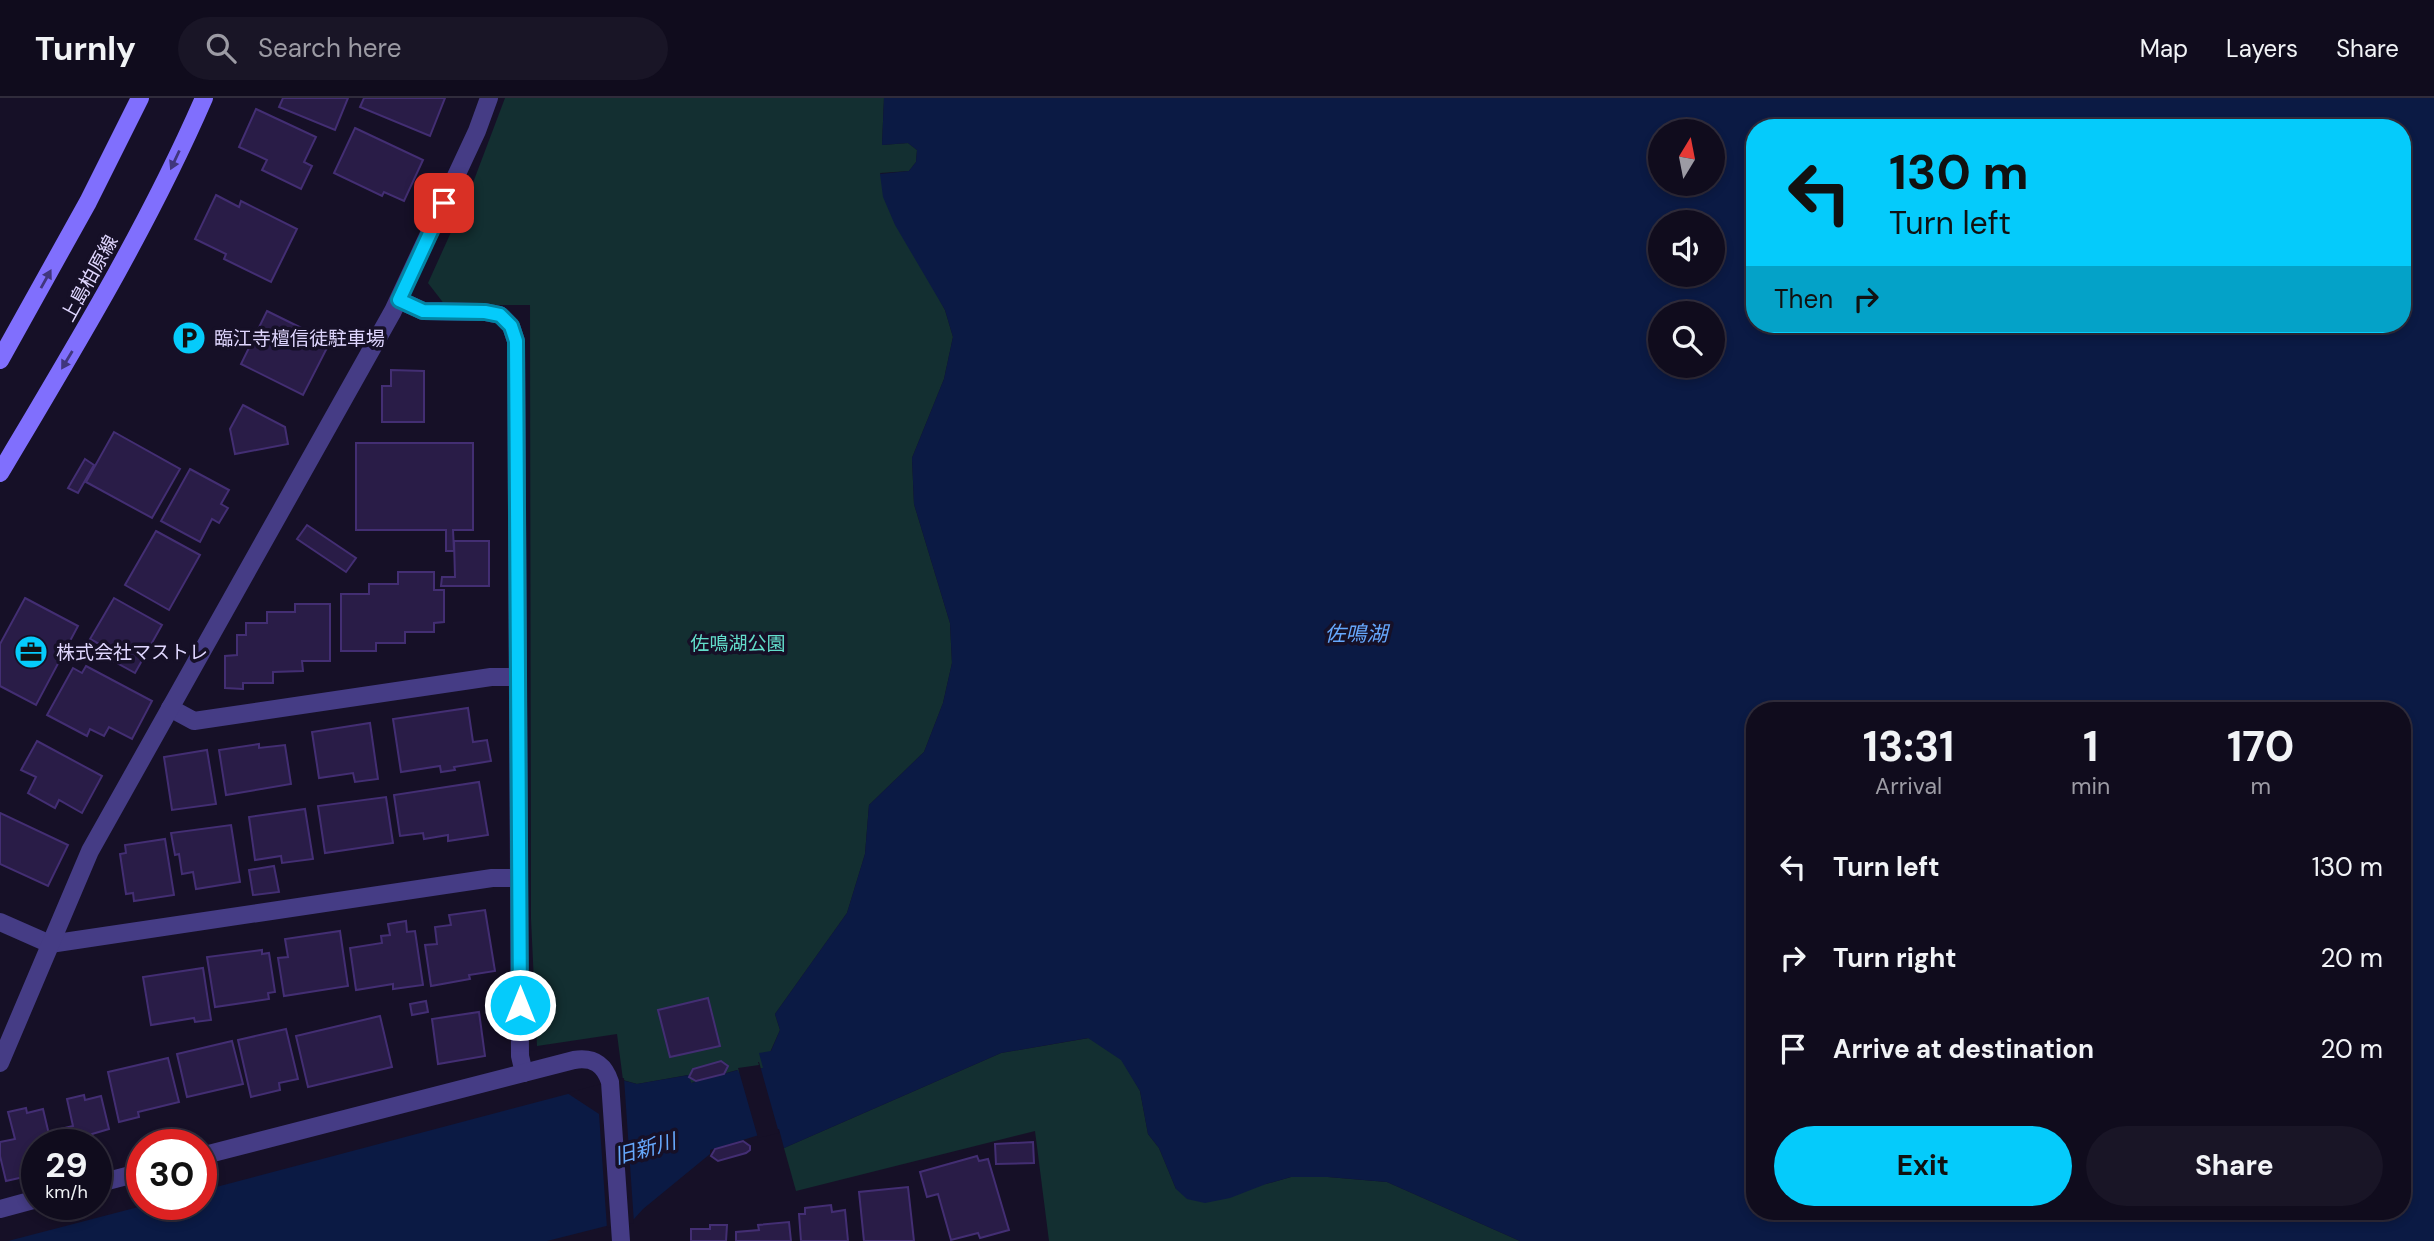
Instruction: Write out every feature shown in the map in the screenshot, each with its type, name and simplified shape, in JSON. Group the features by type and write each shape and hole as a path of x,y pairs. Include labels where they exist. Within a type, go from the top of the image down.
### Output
{"street":[{"name":"上島柏原線","path":"0,359 88,202 140,98"},
{"name":"上島柏原線","path":"0,473 119,269 168,176 204,98"},
{"path":"0,1063 90,851 399,300 477,131 489,98"},
{"path":"399,300 423,311 485,312 500,315 511,326 516,341 520,1056 524,1073"},
{"path":"170,708 194,721 491,677 518,677"},
{"path":"0,922 50,944 492,878 519,878"},
{"path":"217,1152 583,1058 593,1060 601,1065 610,1082 621,1235"},
{"path":"0,1209 21,1203"}],"green space":[{"name":"佐鳴湖公園","path":"505,98 884,98 882,145 908,143 917,150 916,162 909,171 880,173 927,277 945,310 953,337 944,379 912,458 914,504 950,623 952,663 943,703 924,752 869,805 865,854 847,913 775,1014 780,1030 763,1068 738,1073 737,1070 691,1083 688,1075 637,1084 623,1080 617,1034 537,1046 531,919 530,305 445,305 428,283 471,188"},
{"path":"1089,1038 1122,1060 1140,1091 1148,1134 1159,1148 1176,1189 1266,1184 1291,1177 1387,1182 1520,1241 1049,1241 1035,1131 796,1191 784,1148 1001,1053"}],"water":[{"name":"佐鳴湖","path":"884,98 2434,98 2434,1241 1520,1241 1387,1182 1328,1177 1291,1177 1230,1198 1205,1203 1187,1199 1176,1189 1159,1148 1148,1134 1140,1091 1121,1060 1088,1038 1001,1053 784,1148 779,1129 710,1150 710,1154 634,1219 547,1241 8,1241 89,1220 112,1220 112,1214 126,1210 126,1220 217,1220 217,1187 621,1080 637,1084 689,1075 691,1083 738,1070 739,1073 763,1068 759,1053 771,1051 780,1030 775,1014 847,913 865,854 869,805 924,752 943,703 952,663 950,623 914,504 912,458 944,379 953,337 945,310 895,225 883,197 880,174 909,171 916,162 917,150 908,143 882,145"}],"pier":[{"path":"759,1062 779,1133 758,1138 738,1068 759,1065"},
{"path":"624,1078 634,1223 607,1228 599,1114 567,1093"}],"building":[{"path":"283,98 348,98 335,130 279,107"},
{"path":"364,98 445,98 430,136 360,107"},
{"path":"256,109 316,137 304,162 312,166 301,189 262,170 267,160 239,147"},
{"path":"355,128 423,160 404,201 384,192 382,196 334,173"},
{"path":"216,195 239,207 241,201 297,229 271,282 224,259 226,254 195,239"},
{"path":"267,311 330,342 303,395 241,364"},
{"path":"391,370 424,371 424,422 382,422 382,386 391,386"},
{"path":"243,405 285,427 288,444 235,454 230,429"},
{"path":"114,432 180,469 152,518 86,482"},
{"path":"356,443 473,443 473,530 453,530 454,551 446,551 446,530 356,530"},
{"path":"85,459 94,465 78,493 68,488"},
{"path":"190,469 229,490 221,504 228,508 219,523 212,519 200,542 161,521"},
{"path":"307,525 356,558 346,572 297,539"},
{"path":"156,531 200,555 169,610 125,585"},
{"path":"454,541 489,541 489,586 441,586 442,577 455,577"},
{"path":"398,572 434,572 434,590 444,590 444,622 434,623 434,632 405,632 405,643 376,643 376,651 341,651 341,594 369,594 369,584 398,584"},
{"path":"25,598 78,626 36,705 0,686 0,644"},
{"path":"114,598 162,625 135,673 108,658 112,651 90,639"},
{"path":"295,604 330,604 330,661 302,661 303,671 273,672 273,683 243,683 243,689 225,688 225,656 237,655 237,635 246,635 246,623 267,623 267,612 295,612"},
{"path":"86,666 152,701 132,739 109,727 104,736 90,729 87,736 47,715 73,668 82,673"},
{"path":"468,708 473,742 487,740 491,761 441,772 440,766 401,772 393,719"},
{"path":"370,723 378,779 355,782 353,773 319,778 312,732"},
{"path":"37,741 102,776 82,813 59,800 55,808 28,793 36,777 21,770"},
{"path":"259,744 259,748 285,745 291,784 226,795 219,750"},
{"path":"207,750 216,804 172,810 164,757"},
{"path":"479,782 488,835 448,841 448,835 424,839 423,833 400,836 394,795"},
{"path":"386,797 393,843 325,853 318,806"},
{"path":"305,809 313,859 282,863 281,856 255,860 249,817"},
{"path":"0,813 68,845 48,886 0,864"},
{"path":"231,825 240,882 196,889 193,872 182,874 179,854 175,855 171,833"},
{"path":"165,839 174,895 134,901 133,893 126,894 120,854 126,853 125,845"},
{"path":"274,866 279,892 253,895 249,870"},
{"path":"485,910 495,971 431,986 425,945 437,944 435,927 451,925 449,915"},
{"path":"406,921 407,932 415,931 423,985 393,989 393,984 356,990 350,948 382,943 381,936 390,935 388,924"},
{"path":"340,931 348,986 284,996 278,958 288,957 285,939"},
{"path":"262,950 262,954 269,953 275,992 268,993 269,999 215,1007 207,957"},
{"path":"203,968 211,1020 195,1022 194,1018 151,1025 143,977"},
{"path":"708,998 720,1046 670,1057 658,1010"},
{"path":"426,1001 428,1012 412,1015 410,1004"},
{"path":"479,1012 485,1056 438,1064 432,1019"},
{"path":"380,1016 392,1067 308,1087 296,1036"},
{"path":"286,1029 298,1079 279,1083 280,1090 251,1097 238,1040"},
{"path":"232,1041 243,1084 187,1097 177,1054"},
{"path":"168,1058 179,1102 138,1112 139,1117 119,1122 108,1072"},
{"path":"721,1061 728,1066 724,1074 696,1081 689,1077 693,1069"},
{"path":"84,1095 85,1100 101,1096 109,1129 60,1129 73,1126 67,1099"},
{"path":"26,1108 27,1113 43,1109 48,1129 21,1129 21,1178 6,1181 0,1156 0,1142 15,1139 8,1112"},
{"path":"743,1141 750,1146 746,1153 718,1161 711,1156 715,1149"},
{"path":"1033,1142 1034,1163 996,1164 995,1144"},
{"path":"977,1156 979,1161 988,1159 1009,1230 980,1238 978,1233 951,1240 938,1194 927,1197 920,1172"},
{"path":"908,1187 914,1241 864,1241 859,1192"},
{"path":"831,1205 832,1212 845,1210 848,1241 801,1241 799,1214 805,1214 805,1208"},
{"path":"789,1222 791,1241 736,1241 736,1232 759,1230 758,1225"},
{"path":"710,1225 727,1225 726,1241 691,1241 691,1229 710,1229"}],"place":[{"name":"臨江寺檀信徒駐車場","path":"189,338"},
{"name":"株式会社マストレ","path":"31,652"}],"route":[{"path":"444,203 399,300 423,311 485,312 500,315 511,326 516,341 520,1005"}],"water label":[{"name":"旧新川","path":"645,1149"}]}
